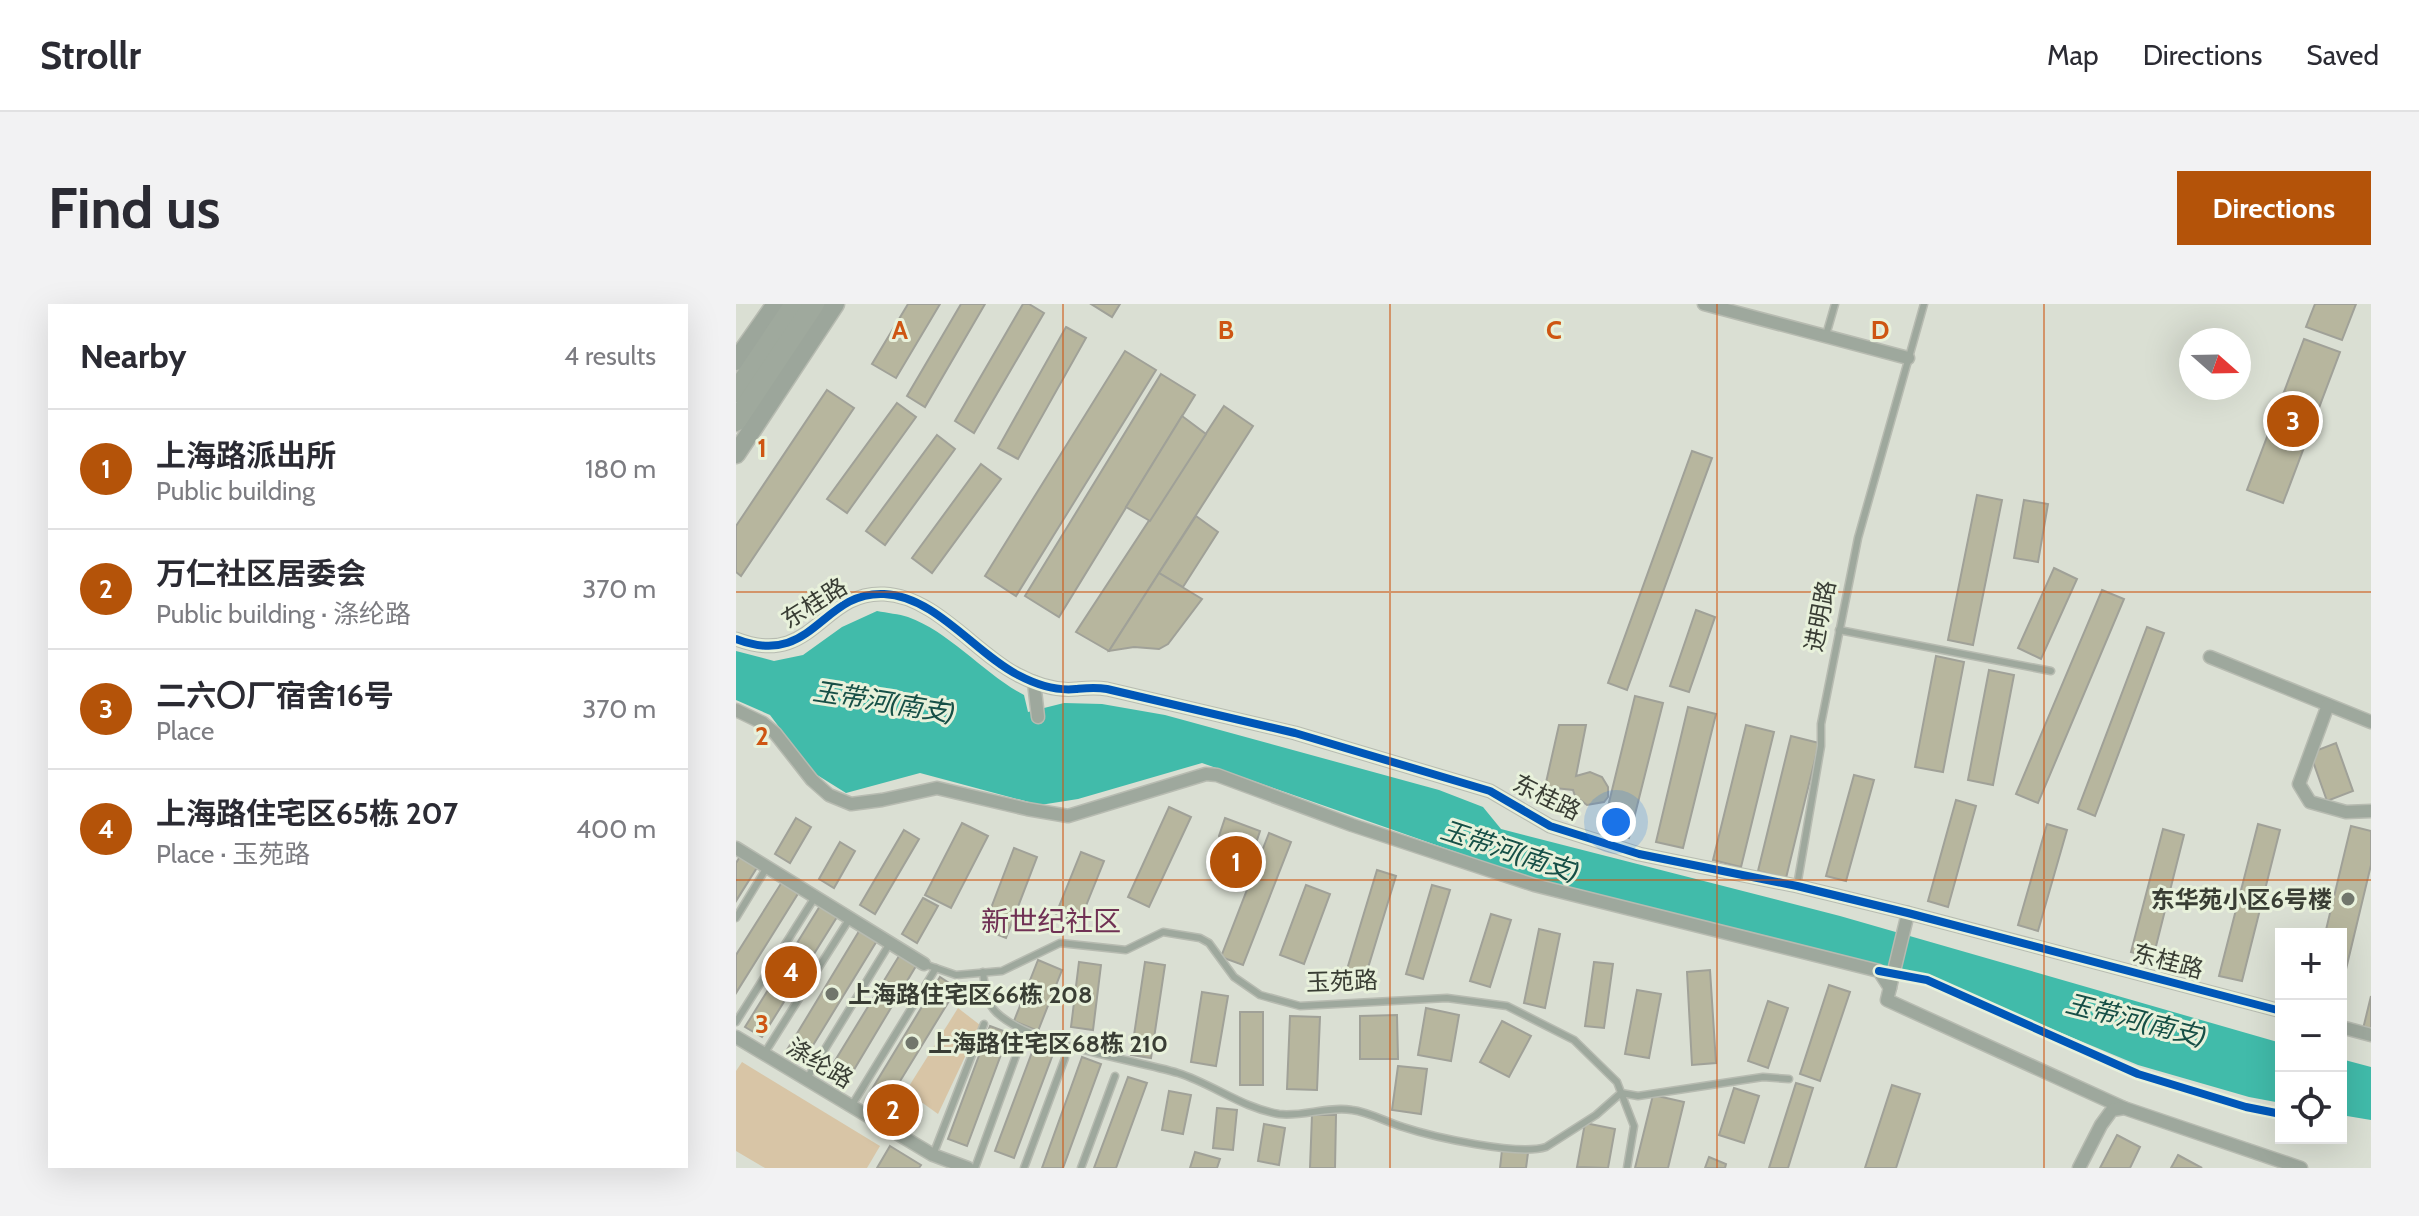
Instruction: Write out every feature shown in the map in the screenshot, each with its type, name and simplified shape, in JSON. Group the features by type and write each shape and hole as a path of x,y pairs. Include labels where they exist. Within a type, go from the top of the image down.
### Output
{"main road":[{"path":"736,361 776,304"},
{"path":"736,392 795,304"},
{"path":"736,421 814,304"},
{"path":"736,454 835,304"}],"street":[{"path":"1704,304 1908,358"},
{"name":"东桂路","path":"736,639 762,647 786,645 802,637 837,609 864,595 889,594 942,617 1014,674 1034,682 1055,688 1107,689 1295,733 1490,791 1550,826 1639,854 1797,886 1907,918 2275,1010"},
{"path":"2210,657 2371,722"},
{"path":"1034,682 1038,717"},
{"path":"2328,705 2299,784 2310,802 2346,812 2371,811"},
{"path":"736,710 763,723 775,733 812,780 829,795 851,804 937,788 1068,816 1206,774 1217,775 1352,825 1534,885 1879,971 1890,988"},
{"path":"1047,798 1049,813"},
{"name":"玉苑路","path":"736,848 930,966"},
{"path":"1907,918 1887,1000 2124,1108 2301,1168"},
{"path":"2347,1029 2371,1035"},
{"name":"涤纶路","path":"736,1037 850,1107 931,1162 968,1168"},
{"path":"2079,1168 2112,1110 2124,1108"}],"lane":[{"path":"1826,336 1835,304"},
{"name":"进明路","path":"1797,886 1821,746 1821,724 1858,538 1924,304"},
{"path":"1839,630 2051,671"},
{"path":"736,918 767,867"},
{"path":"736,1022 815,897"},
{"path":"764,1054 850,918"},
{"name":"玉苑路","path":"930,966 956,975 1002,971 1060,943 1126,950 1163,932 1187,934 1209,943 1234,977 1260,995 1300,1006 1447,998 1507,1006 1574,1040 1617,1082 1634,1126 1627,1168"},
{"path":"805,1081 890,943"},
{"path":"850,1107 930,966"},
{"path":"983,972 986,996 995,1011 1012,1023 1042,1037 1182,1074 1240,1103 1280,1114 1320,1109 1352,1110 1427,1135 1537,1150 1596,1115 1621,1093 1638,1096 1763,1077 1789,1079"},
{"path":"931,1162 984,1024"},
{"path":"975,1168 1021,1042"},
{"path":"1024,1168 1065,1058"},
{"path":"1081,1168 1115,1076"}],"shaded area":[{"path":"958,1008 980,1025 938,1114 906,1091"},
{"path":"742,1062 880,1146 867,1168 765,1168 736,1151 736,1071"}],"water":[{"name":"玉带河(南支)","path":"877,611 908,617 953,643 1024,695 1028,712 1064,703 1102,704 1165,715 1439,790 1483,807 1501,829 1840,916 2275,1041 2275,1102 2138,1065 1922,975 1573,893 1202,763 1078,799 1040,805 920,773 846,793 814,773 770,715 736,700 736,651 774,661 803,655 842,627"},
{"path":"2347,1061 2371,1067 2371,1120 2347,1116"}],"building":[{"path":"908,304 940,304 896,378 872,364"},
{"path":"961,304 985,304 925,407 907,396"},
{"path":"1023,304 1044,313 974,433 955,421"},
{"path":"1091,304 1120,304 1112,317"},
{"path":"2315,304 2356,304 2342,340 2306,327"},
{"path":"1066,327 1086,338 1018,459 998,448"},
{"path":"2304,339 2340,352 2283,503 2247,490"},
{"path":"1125,351 1156,370 1016,596 985,576"},
{"path":"1161,374 1195,395 1059,617 1025,596"},
{"path":"827,390 854,408 741,576 736,572 736,526"},
{"path":"897,403 916,417 847,513 827,499"},
{"path":"1224,406 1253,426 1109,651 1076,632"},
{"path":"1182,416 1206,434 1150,521 1126,507"},
{"path":"937,435 955,449 885,545 866,531"},
{"path":"1692,451 1712,458 1627,690 1608,683"},
{"path":"981,464 1001,479 932,573 912,558"},
{"path":"1977,495 2002,500 1973,645 1948,640"},
{"path":"2024,500 2048,504 2038,562 2014,558"},
{"path":"1196,516 1218,532 1183,587 1159,573"},
{"path":"2054,568 2077,579 2041,659 2018,648"},
{"path":"1159,573 1202,599 1168,644 1159,649 1134,647 1109,651"},
{"path":"2102,590 2124,599 2038,803 2016,794"},
{"path":"1696,610 1715,617 1689,692 1670,686"},
{"path":"2147,627 2164,633 2095,816 2078,809"},
{"path":"1936,656 1964,662 1943,772 1915,767"},
{"path":"1989,670 2014,675 1993,785 1968,780"},
{"path":"1635,696 1663,703 1629,838 1602,831"},
{"path":"1688,707 1716,714 1683,848 1656,842"},
{"path":"1559,725 1586,725 1576,776 1590,772 1602,777 1608,787 1608,797 1604,802 1587,805 1575,796 1573,790 1545,787"},
{"path":"1746,725 1774,732 1741,867 1713,860"},
{"path":"1791,736 1819,743 1786,878 1758,871"},
{"path":"2336,743 2353,791 2327,801 2310,753"},
{"path":"1854,775 1874,780 1846,881 1826,876"},
{"path":"1956,800 1976,806 1948,907 1928,901"},
{"path":"1169,807 1191,817 1149,907 1128,897"},
{"path":"796,818 811,827 790,863 775,854"},
{"path":"1225,818 1260,831 1242,885 1217,876 1227,847 1219,836"},
{"path":"962,823 988,836 951,908 925,895"},
{"path":"2047,824 2067,830 2038,931 2018,925"},
{"path":"2258,824 2280,830 2242,981 2219,976"},
{"name":"东华苑小区6号楼","path":"2351,826 2371,831 2371,865 2347,965 2347,928 2326,928"},
{"path":"2163,829 2184,835 2153,958 2131,952"},
{"path":"904,830 919,839 875,914 860,905"},
{"path":"1269,833 1291,842 1243,965 1221,957"},
{"path":"840,842 855,851 834,888 819,879"},
{"path":"1014,848 1037,857 1006,938 983,929"},
{"path":"1081,852 1104,861 1079,923 1056,914"},
{"path":"741,855 758,866 736,901 736,863"},
{"path":"1377,870 1396,876 1364,981 1345,976"},
{"path":"782,882 799,892 736,993 736,955"},
{"path":"1306,885 1330,894 1304,964 1280,955"},
{"path":"1432,885 1450,890 1423,979 1406,974"},
{"path":"923,898 938,906 917,943 902,934"},
{"path":"820,906 837,917 762,1037 745,1027"},
{"path":"1491,914 1511,920 1490,987 1470,981"},
{"name":"上海路住宅区66栋 208","path":"861,928 878,939 804,1060 787,1050"},
{"path":"1539,929 1560,934 1545,1008 1524,1003"},
{"path":"899,956 916,966 843,1088 825,1077"},
{"path":"1038,960 1062,970 1038,1031 1014,1021"},
{"path":"1079,962 1101,965 1093,1030 1071,1027"},
{"path":"1145,962 1165,965 1151,1058 1131,1055"},
{"path":"1594,962 1613,964 1604,1028 1585,1026"},
{"path":"1710,970 1716,1063 1692,1065 1687,972"},
{"name":"上海路住宅区68栋 210","path":"940,977 957,988 883,1109 866,1099"},
{"path":"1829,985 1850,992 1820,1081 1800,1074"},
{"path":"1637,990 1661,994 1649,1058 1625,1054"},
{"path":"1202,992 1228,996 1216,1066 1191,1062"},
{"path":"2371,996 2371,1030 2363,1029"},
{"path":"1768,1001 1788,1008 1768,1068 1748,1061"},
{"path":"1426,1008 1459,1015 1451,1061 1418,1055"},
{"path":"1240,1012 1263,1012 1263,1085 1240,1085"},
{"path":"1397,1015 1398,1059 1360,1059 1360,1016"},
{"path":"1290,1016 1320,1017 1317,1090 1287,1089"},
{"path":"1502,1021 1531,1036 1509,1077 1480,1062"},
{"path":"990,1026 1009,1033 967,1146 948,1139"},
{"path":"1037,1039 1056,1046 1014,1158 995,1151"},
{"path":"1082,1057 1101,1064 1063,1168 1042,1168"},
{"path":"1398,1066 1427,1069 1421,1114 1392,1110"},
{"path":"1128,1077 1147,1083 1116,1168 1094,1168"},
{"path":"1796,1083 1813,1088 1788,1168 1769,1168"},
{"path":"1892,1085 1920,1094 1896,1168 1865,1168"},
{"path":"1734,1088 1759,1096 1744,1143 1719,1135"},
{"path":"1169,1091 1191,1095 1183,1134 1162,1130"},
{"path":"1653,1095 1684,1102 1668,1168 1635,1168"},
{"path":"1217,1108 1237,1110 1233,1150 1213,1148"},
{"path":"1312,1115 1336,1115 1335,1168 1310,1168"},
{"path":"1585,1123 1615,1129 1608,1168 1577,1167"},
{"path":"1264,1124 1285,1128 1279,1165 1258,1161"},
{"path":"2117,1135 2140,1147 2130,1168 2100,1168"},
{"path":"890,1146 921,1165 919,1168 877,1168"},
{"path":"1502,1150 1528,1153 1526,1168 1500,1168"},
{"path":"1195,1152 1220,1159 1217,1168 1190,1168"},
{"path":"2178,1155 2202,1168 2171,1168"},
{"path":"1709,1157 1726,1164 1725,1168 1705,1168"}],"cycle path":[{"path":"736,639 762,646 783,644 800,637 845,604 863,596 884,594 903,597 938,615 1002,666 1039,684 1061,689 1107,689 1295,733 1490,791 1550,826 1639,854 1797,886 1908,913 2275,1009"},
{"path":"1879,971 1927,980 2138,1074 2275,1113"}],"place":[{"name":"二六〇厂宿舍16号","path":"2293,421"},
{"name":"上海路派出所","path":"1236,862"},
{"name":"东华苑小区6号楼","path":"2348,899"},
{"name":"上海路住宅区65栋 207","path":"791,972"},
{"name":"上海路住宅区66栋 208","path":"832,994"},
{"name":"上海路住宅区68栋 210","path":"912,1043"},
{"name":"万仁社区居委会","path":"893,1110"}],"district":[{"name":"新世纪社区","path":"1051,921"}]}
